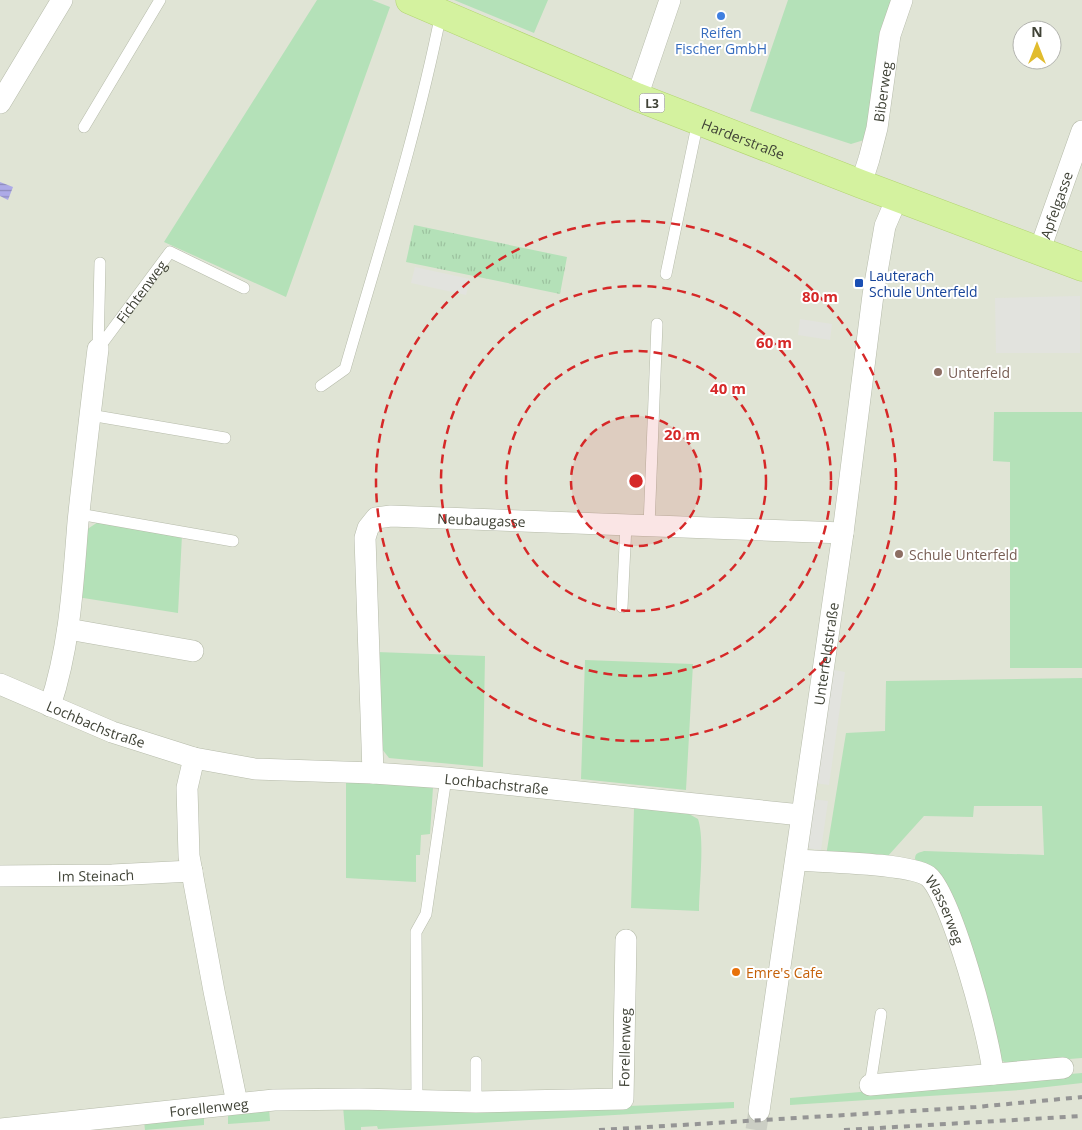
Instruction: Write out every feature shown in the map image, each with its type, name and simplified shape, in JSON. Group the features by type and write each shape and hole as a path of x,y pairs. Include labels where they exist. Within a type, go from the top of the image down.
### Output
{"main road":[{"name":"Harderstraße","path":"414,1 698,122 1082,267"}],"street":[{"path":"0,103 62,0"},
{"path":"637,97 670,0"},
{"name":"Biberweg","path":"861,184 877,128 890,35 902,0"},
{"name":"Apfelgasse","path":"1039,252 1082,131"},
{"name":"Unterfeldstraße","path":"758,1110 843,533 874,286 885,226 897,198"},
{"name":"Fichtenweg","path":"50,706 58,681 68,629 98,349"},
{"name":"Neubaugasse","path":"373,772 365,538 368,528 376,518 390,516 843,533"},
{"path":"68,629 193,650"},
{"name":"Lochbachstraße","path":"0,684 112,732 194,758 255,768 373,772 446,778 801,815"},
{"path":"194,758 187,788 188,842 237,1103"},
{"name":"Wasserweg","path":"796,860 893,867 912,870 928,877 937,889 953,924 976,997 991,1055 993,1074"},
{"name":"Im Steinach","path":"0,876 112,875 192,871"},
{"name":"Forellenweg","path":"0,1129 237,1103 328,1099 476,1102 623,1099 626,940"},
{"path":"870,1085 1064,1068"}],"lane":[{"path":"84,127 160,0"},
{"path":"321,386 345,369 418,113 435,46 441,13"},
{"path":"666,274 698,122"},
{"name":"Fichtenweg","path":"98,349 170,252 244,288"},
{"name":"Fichtenweg","path":"98,349 100,263"},
{"path":"649,526 657,324"},
{"path":"90,415 226,438"},
{"path":"79,514 233,541"},
{"path":"622,607 626,525"},
{"path":"417,1100 416,932 426,914 446,778"},
{"path":"870,1085 881,1014"},
{"path":"476,1062 476,1102"}],"shaded area":[{"path":"0,0 1082,0 1082,1130 0,1130"},
{"path":"0,182 13,187 8,200 0,196"},
{"path":"415,267 470,279 466,295 411,283"},
{"path":"1080,296 1080,353 996,353 995,298"},
{"path":"800,319 832,324 830,340 798,335"},
{"path":"829,669 845,672 829,785 814,783"},
{"path":"812,799 828,801 821,850 806,848"}],"green space":[{"path":"317,0 372,0 390,7 286,297 164,242"},
{"path":"454,0 548,0 534,33"},
{"path":"788,0 894,0 870,125 864,140 851,144 750,111"},
{"path":"414,225 567,257 560,294 406,262"},
{"path":"994,412 1082,412 1082,668 1010,668 1010,462 993,461"},
{"path":"98,522 182,535 178,613 77,597 85,532"},
{"path":"377,652 485,656 483,767 389,758 382,749"},
{"path":"585,660 693,664 686,790 581,779"},
{"path":"1082,678 1082,1058 1008,1064 999,1059 915,857 924,851 1044,855 1042,806 974,806 973,817 924,816 887,857 826,856 846,733 885,731 886,681"},
{"path":"346,781 433,787 430,834 421,835 420,855 416,855 416,882 346,878"},
{"path":"634,808 689,814 698,819 701,839 699,911 631,908"},
{"path":"1082,1073 1082,1083 1020,1090 790,1105 790,1098"},
{"path":"734,1102 734,1108 378,1129 377,1126 361,1127 361,1130 345,1130 343,1106 602,1107"},
{"path":"269,1108 270,1121 228,1124 228,1111"},
{"path":"204,1114 204,1125 145,1130 144,1121"}],"tunnel":[{"path":"756,1130 759,1111"}],"railway":[{"path":"599,1130 976,1107 1082,1097"},
{"path":"844,1130 1082,1116"}],"place":[{"name":"Reifen Fischer GmbH","path":"721,16"},
{"name":"Lauterach Schule Unterfeld","path":"859,283"},
{"name":"Unterfeld","path":"938,372"},
{"name":"Schule Unterfeld","path":"899,554"},
{"name":"Emre's Cafe","path":"736,972"}]}
